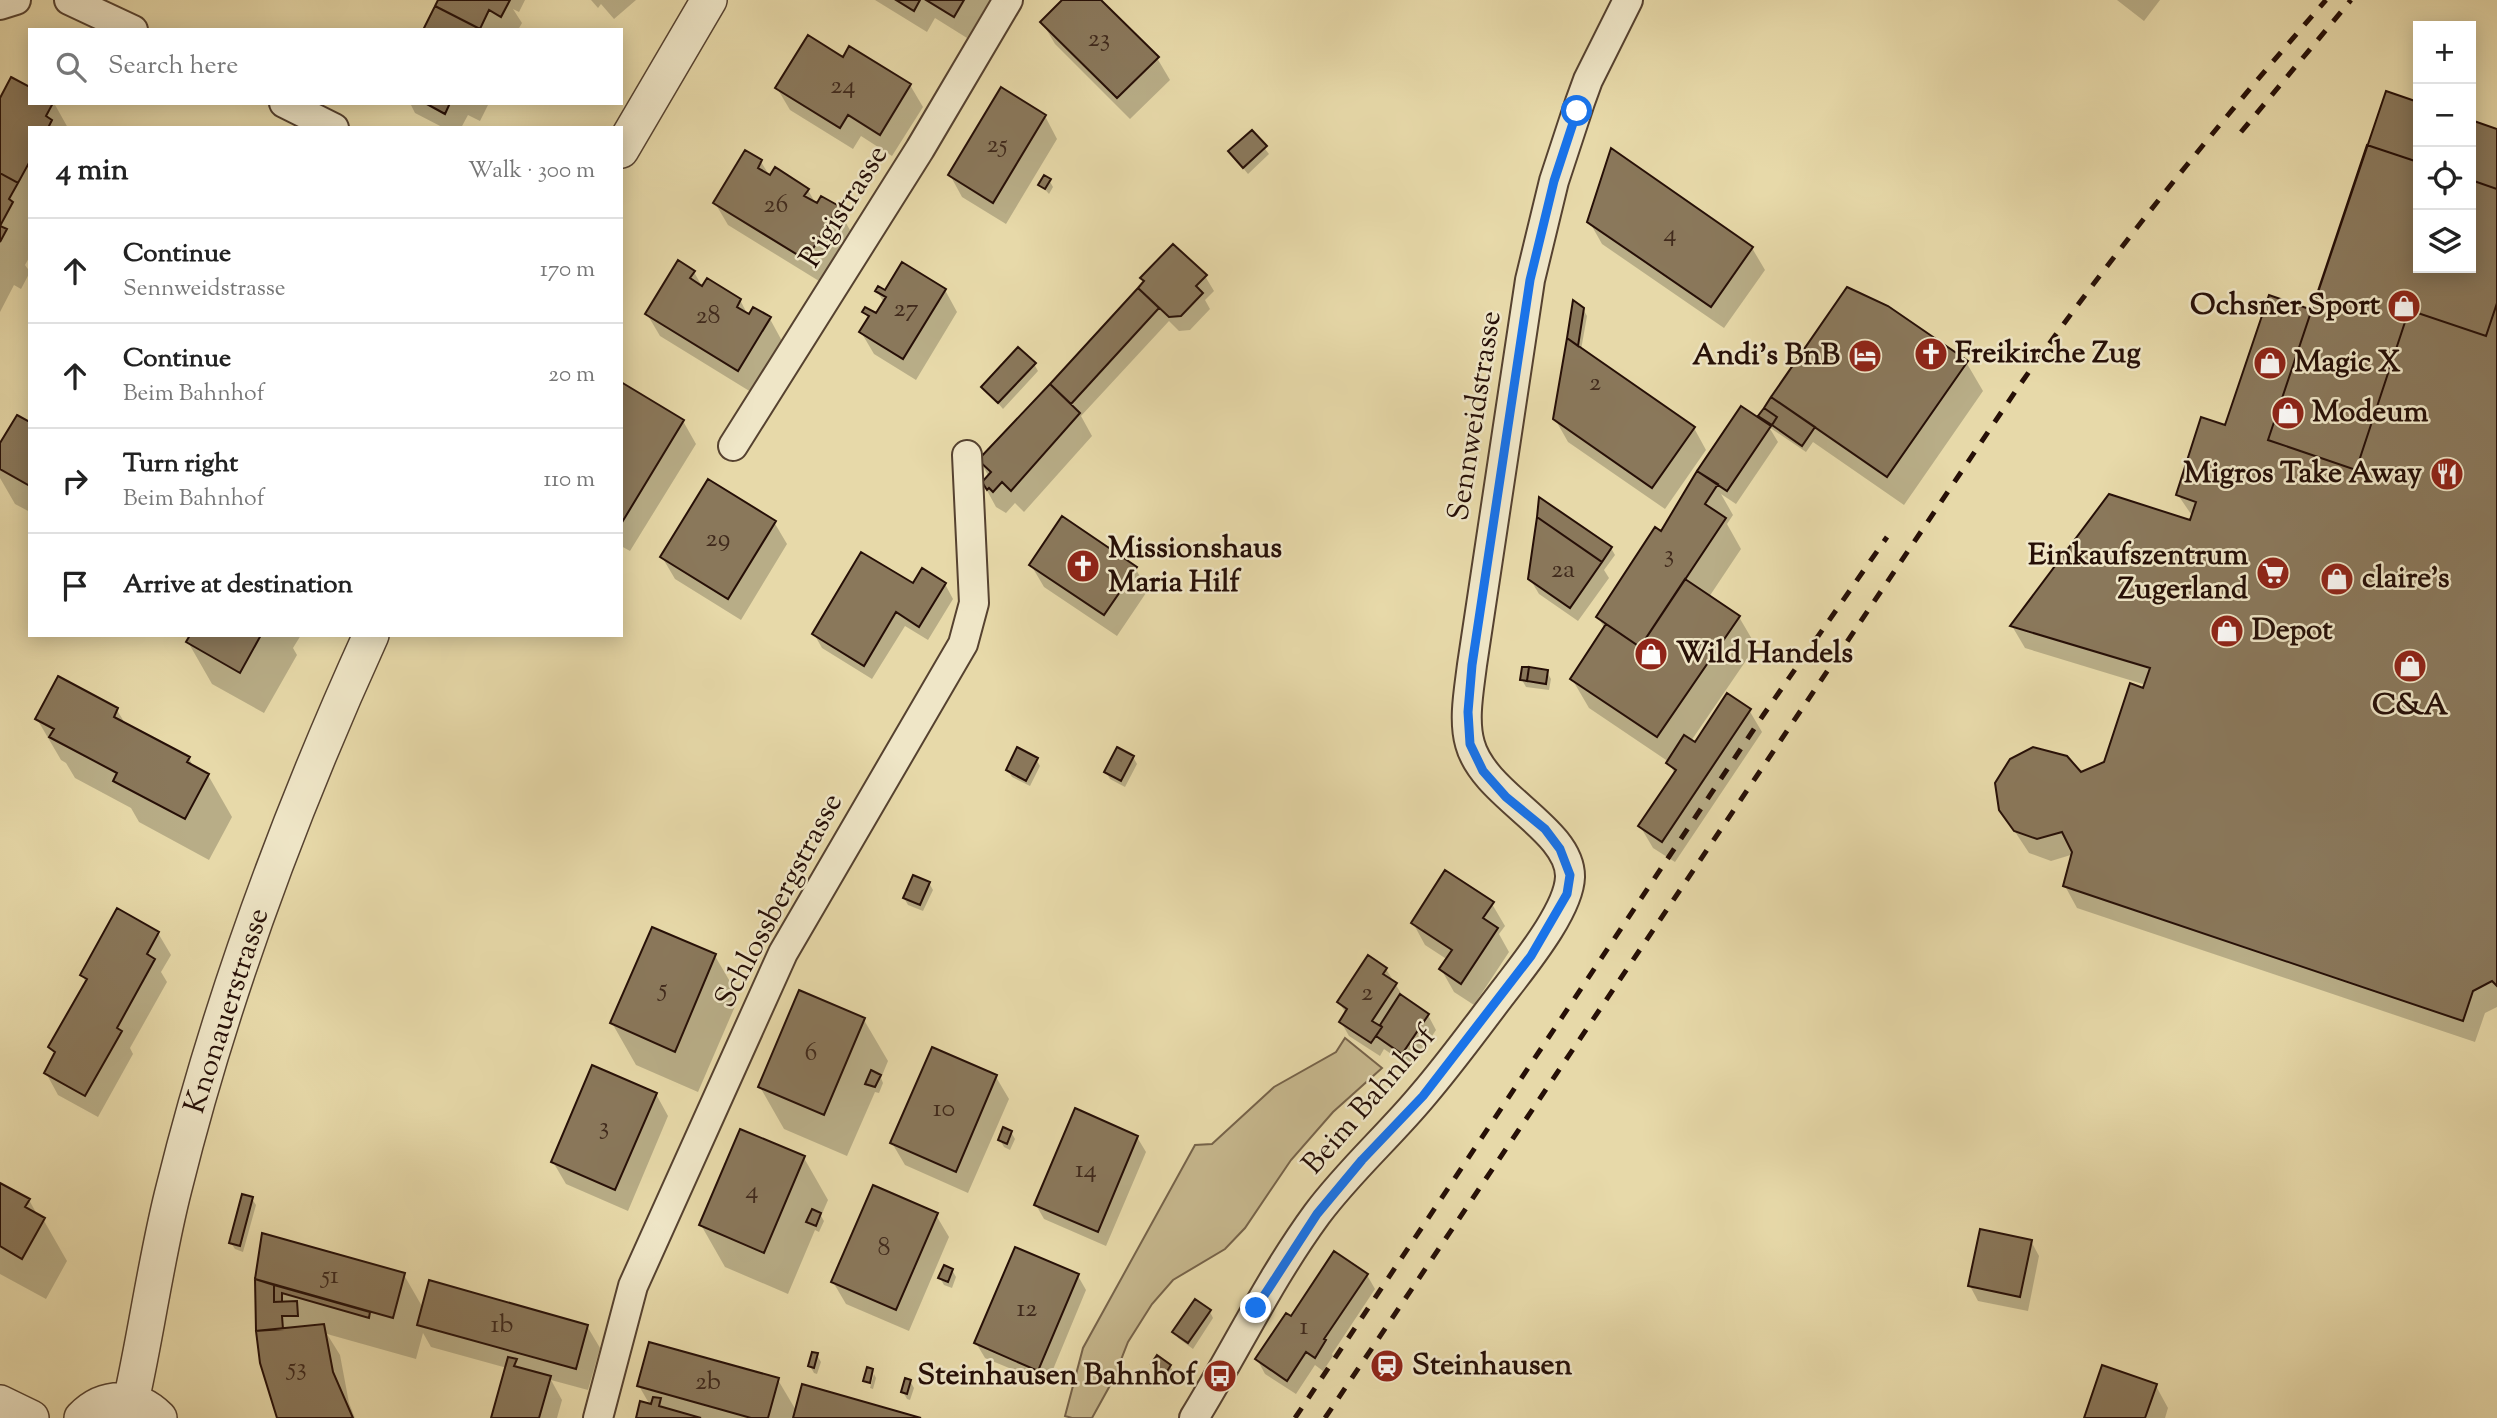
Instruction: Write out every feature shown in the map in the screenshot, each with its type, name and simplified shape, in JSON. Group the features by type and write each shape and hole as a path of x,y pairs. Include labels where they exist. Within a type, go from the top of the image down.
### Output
{"street":[{"path":"0,5 16,0"},
{"path":"69,0 129,28"},
{"path":"623,147 709,0"},
{"name":"Rigistrasse","path":"733,446 920,149 1007,0"},
{"name":"Sennweidstrasse","path":"1545,829 1506,797 1483,771 1470,744 1468,712 1472,665 1530,280 1554,181 1588,80 1628,0"},
{"path":"288,105 330,126"},
{"name":"Schlossbergstrasse","path":"598,1418 634,1286 783,953 963,644 974,603 967,455"},
{"name":"Knonauerstrasse","path":"145,1409 173,1189 216,1038 281,852 328,729 369,637"},
{"name":"Beim Bahnhof","path":"1194,1418 1256,1308 1317,1214 1362,1160 1423,1096 1531,956 1557,914 1567,894 1570,875 1560,849 1545,829"},
{"path":"82,1418 105,1402 145,1409"},
{"path":"0,1403 31,1418"}],"shaded area":[{"path":"1345,1038 1382,1068 1333,1112 1291,1160 1245,1228 1225,1249 1173,1280 1152,1304 1128,1342 1113,1380 1092,1418 1065,1416 1083,1348 1195,1145 1212,1144 1274,1087 1336,1052"}],"building":[{"path":"438,0 510,0 501,17 489,10 480,28 435,6"},
{"path":"896,0 920,0 914,11"},
{"path":"926,0 964,0 954,17"},
{"path":"1062,0 1101,0 1159,57 1117,98 1040,22"},
{"path":"435,6 478,28 424,28"},
{"path":"808,35 843,57 849,46 911,84 880,135 848,115 840,128 775,88"},
{"path":"11,77 28,86 28,105 52,105 46,116 52,120 49,126 28,126 28,165 18,183 0,173 0,98"},
{"path":"1001,87 1046,115 993,203 948,175"},
{"name":"Einkaufszentrum Zugerland","path":"2386,91 2413,100 2413,273 2476,273 2476,122 2497,129 2497,986 2492,981 2473,991 2463,1021 2063,886 2072,852 2062,832 2037,839 2014,831 1999,810 1995,783 2010,759 2033,747 2067,756 2081,772 2104,762 2130,683 2143,688 2150,668 2010,626 2109,494 2190,520 2196,502 2176,495 2201,417 2225,425 2269,295 2312,310"},
{"path":"429,105 449,105 445,114"},
{"path":"1252,130 1267,146 1243,168 1228,151"},
{"name":"Ochsner Sport","path":"2367,145 2413,160 2413,273 2476,273 2476,182 2497,189 2497,303 2486,336 2409,310 2356,470 2268,440"},
{"path":"1611,148 1753,247 1711,307 1587,222"},
{"path":"745,150 762,160 758,168 770,175 775,167 809,189 804,196 817,203 821,196 839,206 806,260 713,203"},
{"path":"0,173 18,183 9,199 13,202 0,226"},
{"path":"1044,175 1051,179 1045,189 1038,185"},
{"path":"0,226 7,229 0,242"},
{"path":"1173,244 1207,275 1196,286 1203,293 1181,316 1169,317 1138,288 1144,281 1140,278"},
{"path":"678,260 695,271 690,278 702,286 707,278 741,299 737,307 749,314 753,307 771,317 738,371 645,314"},
{"path":"902,262 946,289 903,359 859,332 869,316 862,312 865,307 876,313 886,297 875,291 878,286 885,290"},
{"path":"1847,287 1888,306 1968,361 1887,477 1771,397"},
{"path":"1138,288 1159,308 1071,404 1050,384"},
{"path":"1573,300 1584,308 1578,346 1567,338"},
{"path":"1567,338 1695,427 1652,488 1553,419"},
{"path":"1018,347 1036,363 998,403 981,387"},
{"path":"623,383 684,420 623,521"},
{"path":"1050,384 1080,413 1011,491 1002,482 993,492 989,488 987,490 982,482 991,472 978,460"},
{"path":"1771,397 1815,427 1802,446 1772,425 1777,417 1764,408"},
{"path":"1741,406 1771,426 1727,491 1697,471"},
{"path":"1764,408 1777,417 1772,425 1758,416"},
{"path":"17,415 28,421 28,485 0,469 0,443"},
{"path":"1697,471 1718,484 1705,504 1726,518 1640,647 1596,617 1655,527 1661,531"},
{"path":"708,479 776,521 728,599 660,557"},
{"path":"1539,497 1612,547 1602,562 1537,517"},
{"name":"Missionshaus Maria Hilf","path":"1062,516 1137,567 1104,615 1029,565"},
{"path":"1537,517 1602,562 1570,608 1528,579"},
{"path":"861,552 913,583 922,568 946,583 919,627 896,612 864,666 812,634"},
{"name":"Wild Handels","path":"1685,579 1740,616 1657,737 1570,679 1606,624 1640,647"},
{"path":"189,637 260,637 240,673 186,642"},
{"path":"1522,667 1529,667 1527,681 1520,680"},
{"path":"1529,667 1548,670 1546,684 1527,681"},
{"path":"58,676 118,708 114,717 190,757 187,762 209,774 185,819 113,781 117,773 49,737 54,729 35,719"},
{"path":"1727,693 1751,709 1662,842 1638,826 1676,770 1666,763 1684,735 1695,742"},
{"path":"1017,747 1038,758 1026,781 1006,770"},
{"path":"1117,747 1134,756 1121,781 1104,772"},
{"path":"1445,870 1494,902 1483,918 1498,928 1461,984 1439,969 1452,950 1411,923"},
{"path":"913,875 930,882 920,905 903,898"},
{"path":"117,908 159,932 147,954 155,959 117,1028 122,1031 85,1096 44,1073 55,1052 48,1047 87,979 80,975"},
{"path":"652,927 716,954 675,1052 610,1023"},
{"path":"1368,955 1387,968 1383,974 1397,983 1372,1021 1382,1027 1371,1043 1339,1022 1347,1009 1337,1002"},
{"path":"799,990 865,1018 824,1115 758,1087"},
{"path":"1400,994 1429,1014 1402,1054 1376,1036"},
{"path":"932,1047 997,1075 956,1172 890,1143"},
{"path":"592,1065 657,1093 615,1190 551,1162"},
{"path":"871,1070 881,1075 875,1087 865,1084"},
{"path":"1075,1108 1138,1136 1098,1232 1034,1205"},
{"path":"1003,1127 1012,1131 1007,1144 998,1140"},
{"path":"740,1129 805,1156 764,1253 699,1225"},
{"path":"0,1183 30,1199 25,1207 45,1218 22,1259 0,1246"},
{"path":"873,1185 938,1213 896,1310 831,1282"},
{"path":"242,1194 253,1197 240,1246 229,1243"},
{"path":"812,1209 821,1213 816,1226 806,1222"},
{"path":"1980,1229 2032,1240 2020,1297 1968,1286"},
{"path":"262,1233 405,1273 393,1318 255,1279"},
{"path":"1015,1247 1079,1274 1038,1371 974,1343"},
{"path":"1334,1251 1368,1274 1324,1339 1326,1340 1315,1358 1306,1352 1287,1381 1255,1359 1286,1313 1291,1316"},
{"path":"944,1265 953,1269 948,1282 938,1278"},
{"path":"255,1279 274,1285 274,1302 297,1301 298,1316 282,1316 283,1329 256,1331"},
{"path":"429,1280 588,1325 576,1369 417,1325"},
{"path":"274,1285 370,1312 369,1318 282,1293 282,1302 274,1302"},
{"path":"1195,1299 1211,1310 1188,1343 1172,1332"},
{"path":"324,1324 333,1372 353,1418 277,1418 260,1363 256,1331"},
{"path":"649,1342 779,1378 768,1418 751,1418 637,1386"},
{"path":"812,1352 818,1353 814,1368 808,1366"},
{"path":"1157,1355 1171,1365 1166,1373 1151,1364"},
{"path":"508,1357 517,1359 514,1366 551,1376 539,1418 491,1418"},
{"path":"2102,1365 2157,1384 2145,1418 2084,1418"},
{"path":"867,1367 873,1369 870,1383 863,1381"},
{"path":"905,1378 911,1380 907,1394 901,1392"},
{"path":"802,1384 921,1418 793,1418"},
{"path":"653,1397 661,1398 659,1406 701,1418 636,1418 640,1401 651,1404"}],"railway":[{"path":"1325,1418 2019,386 2092,286 2168,189 2326,0"},
{"path":"2241,132 2351,0"},
{"path":"1295,1418 1764,714 1887,537"}],"place":[{"name":"Ochsner Sport","path":"2404,306"},
{"name":"Freikirche Zug","path":"1931,354"},
{"name":"Andi's BnB","path":"1865,356"},
{"name":"Magic X","path":"2270,363"},
{"name":"Modeum","path":"2288,413"},
{"name":"Migros Take Away","path":"2447,474"},
{"name":"Missionshaus Maria Hilf","path":"1083,566"},
{"name":"Einkaufszentrum Zugerland","path":"2273,573"},
{"name":"claire's","path":"2337,579"},
{"name":"Depot","path":"2227,631"},
{"name":"Wild Handels","path":"1651,654"},
{"name":"C&A","path":"2410,666"},
{"name":"Steinhausen","path":"1387,1366"},
{"name":"Steinhausen Bahnhof","path":"1220,1376"}],"route":[{"path":"1256,1308 1317,1214 1362,1160 1423,1096 1531,956 1567,894 1570,875 1560,849 1545,829 1506,797 1483,771 1470,744 1468,712 1472,665 1530,280 1554,181 1577,111"}]}
